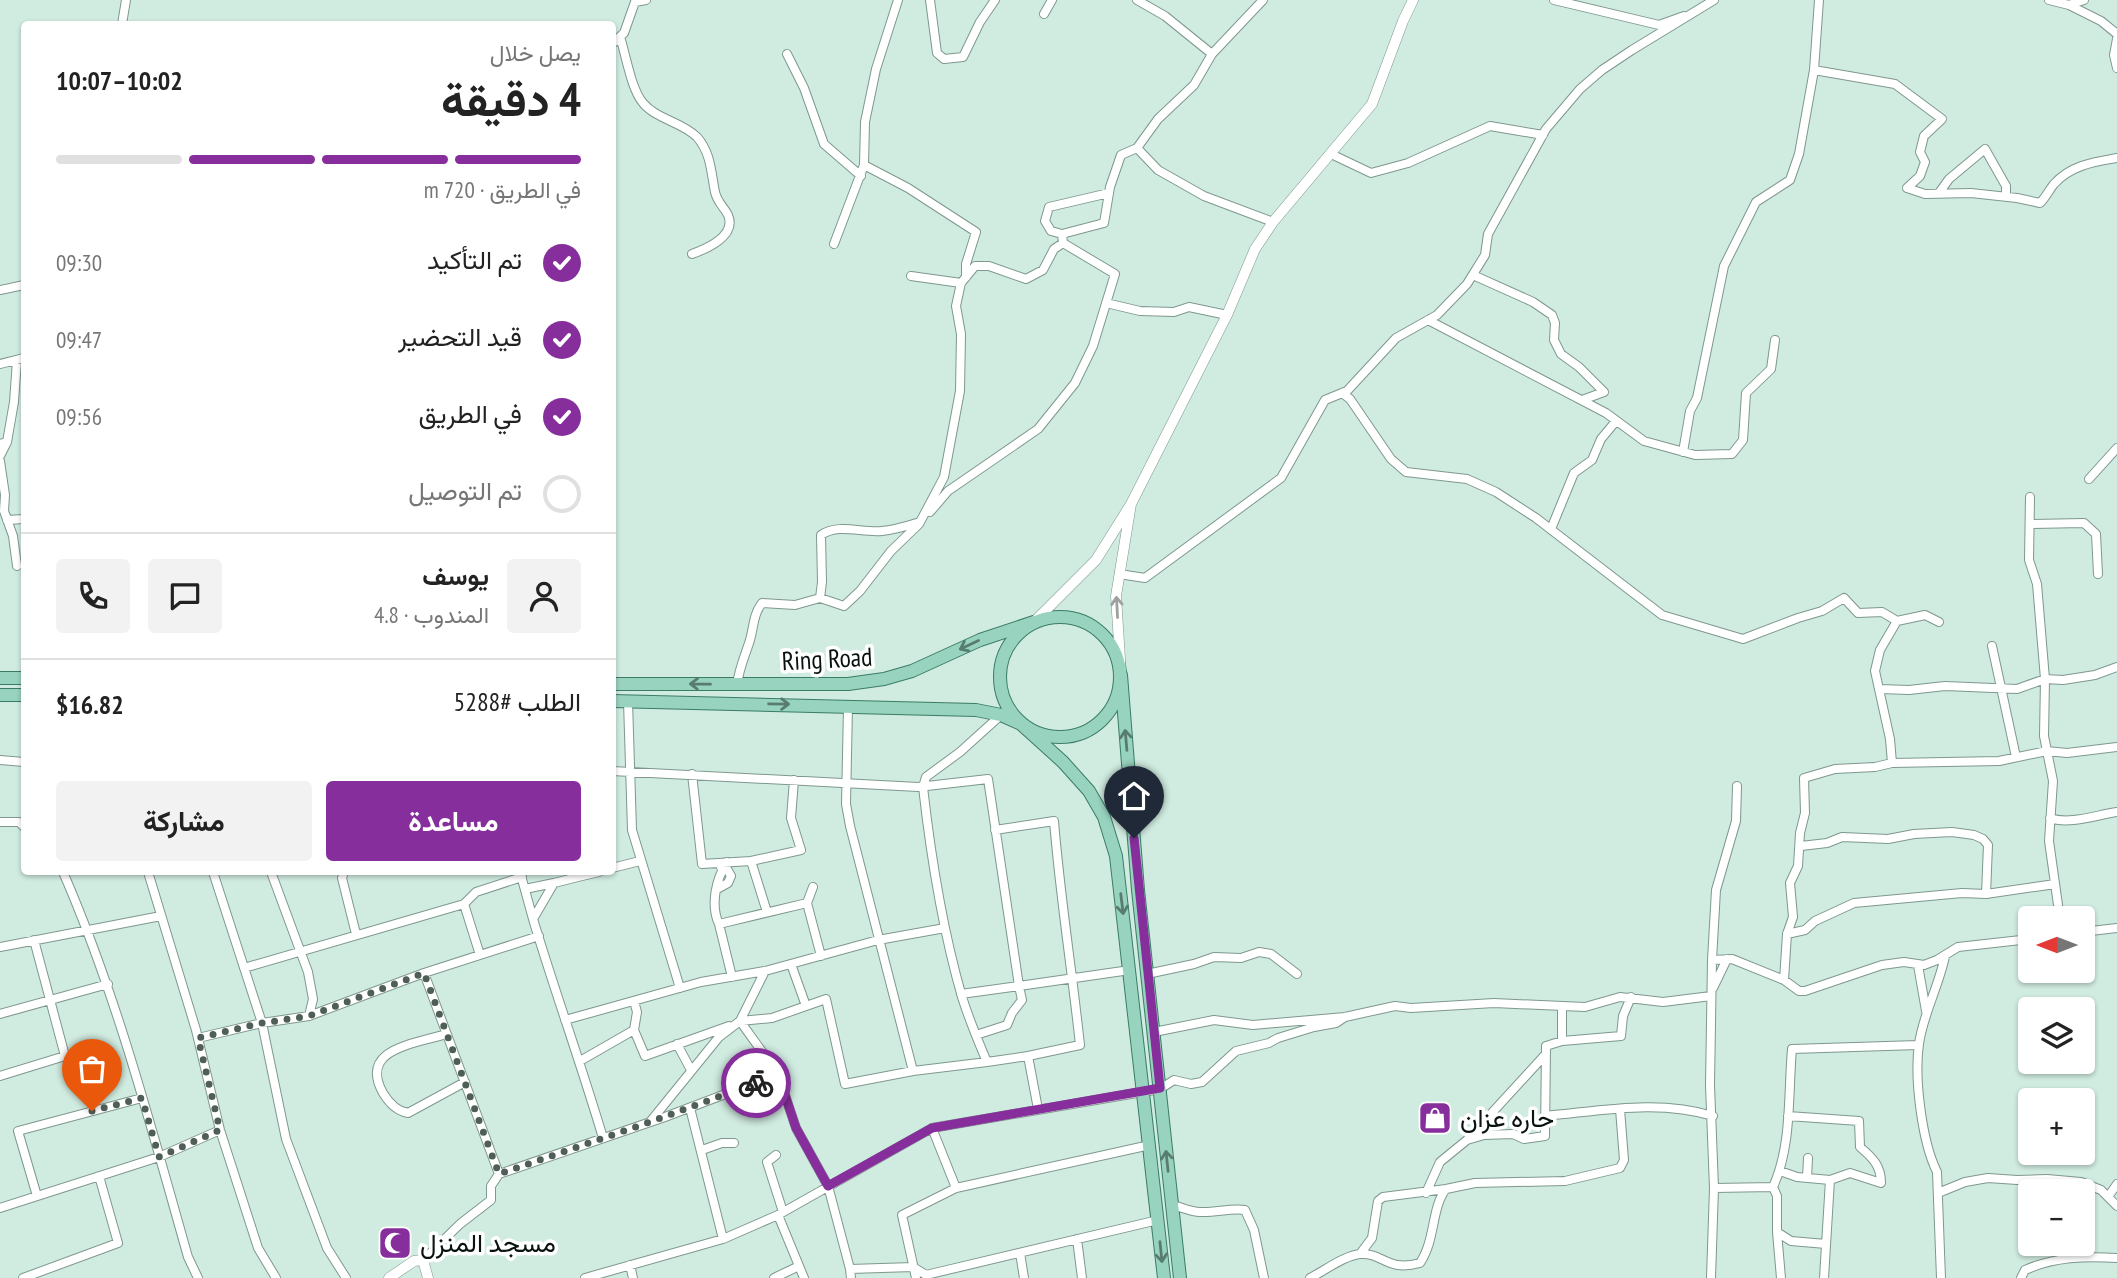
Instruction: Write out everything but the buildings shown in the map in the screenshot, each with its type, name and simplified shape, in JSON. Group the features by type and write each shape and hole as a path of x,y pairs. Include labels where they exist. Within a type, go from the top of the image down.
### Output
{"main road":[{"path":"1164,1278 1116,856 1104,817 1089,791 1063,762 1021,724 1008,709 1001,690 1000,669 1006,650 1017,634 1034,622 1053,616 1073,617 1091,625 1107,638 1117,655 1121,675 1147,974 1180,1278"},
{"name":"Ring Road","path":"616,684 848,684 884,679 912,671 981,639 1034,622"},
{"path":"1021,724 1038,734 1058,738 1077,736 1095,727 1109,713 1118,695 1121,675"},
{"path":"0,678 21,678"},
{"path":"0,695 21,695"},
{"name":"Ring Road","path":"616,701 961,708 1000,715 1021,724"}],"street":[{"path":"122,21 126,0"},
{"path":"616,40 624,33 635,2 646,0"},
{"path":"834,244 864,166 865,122 876,69 898,0"},
{"path":"930,0 937,53 944,59 963,57 980,22 995,0"},
{"path":"1044,14 1052,0"},
{"path":"1137,0 1165,16 1212,54"},
{"path":"964,280 975,266 989,266 1026,279 1043,270 1054,249 1063,239 1104,223 1109,193 1121,155 1137,148 1158,119 1194,85 1212,54 1264,0"},
{"path":"1034,622 1096,560 1131,504 1227,315 1255,250 1273,222 1372,104 1413,0"},
{"path":"1554,0 1659,25 1700,10"},
{"path":"1119,574 1145,578 1281,478 1325,400 1347,391 1396,338 1437,315 1473,275 1485,255 1488,234 1543,135 1580,89 1602,70 1714,0"},
{"path":"1683,452 1724,266 1756,202 1790,180 1799,154 1815,70 1819,0"},
{"path":"2049,0 2069,5 2101,21 2117,36 2114,55 2117,68"},
{"path":"2069,5 2084,0"},
{"path":"620,37 636,89 644,105 684,126 706,149 716,197 728,214 729,220 723,236 713,246 692,254"},
{"path":"787,54 804,88 824,144 861,176"},
{"path":"1815,70 1895,85 1942,119 1924,136 1920,152 1925,162 1920,176 1907,188 1925,194 1964,192 2040,203 2056,182 2072,170 2085,164 2115,159"},
{"path":"1331,153 1371,173 1408,163 1490,126 1543,135"},
{"path":"1137,148 1158,170 1204,196 1273,222"},
{"path":"1939,193 1949,178 1985,149 2006,186 2006,197"},
{"path":"820,598 821,535 829,530 884,531 920,523 944,477 960,390 961,334 956,306 976,232 908,188 864,166"},
{"path":"737,685 738,670 750,640 754,614 762,603 795,605 820,598 844,606 948,491 1038,429 1075,383 1093,346 1115,274 1051,231 1045,221 1049,207 1109,193"},
{"path":"1473,275 1533,302 1552,315 1555,323 1554,340 1561,354 1579,367 1604,392 1581,400"},
{"path":"911,276 964,280"},
{"path":"0,290 21,286"},
{"path":"1106,303 1140,311 1174,312 1189,307 1227,315"},
{"path":"1428,320 1581,400 1644,441 1695,455 1732,454 1743,440 1746,393 1771,369 1775,340"},
{"path":"0,365 21,359 14,402 0,456"},
{"path":"1342,393 1350,399 1391,459 1406,472 1467,479 1496,492 1551,530 1661,615 1743,639 1754,632 1822,611 1844,598 1858,612 1882,612 1897,621 1925,615 1940,622"},
{"path":"1551,530 1574,473 1592,460 1601,439 1616,421"},
{"path":"2088,479 2117,448"},
{"path":"0,461 5,495 4,511 13,536 17,566"},
{"path":"2030,497 2029,560 2037,584 2045,679 2044,736 2053,781 2049,841 2058,906"},
{"path":"1121,675 1116,596 1131,504"},
{"path":"7,520 21,519"},
{"path":"2029,524 2084,523 2096,534 2098,574"},
{"path":"1892,763 1890,739 1875,671 1885,641 1897,621"},
{"path":"1992,646 2015,757"},
{"path":"1880,689 1909,690 1945,686 2017,689 2045,679 2063,680 2095,675 2117,667"},
{"path":"628,701 632,830 680,988"},
{"path":"848,706 846,804 913,1071"},
{"path":"987,1062 961,995 945,928 931,854 923,786 926,777 960,752 1000,715"},
{"path":"1784,980 1787,934 1793,917 1790,883 1798,866 1800,833 1805,813 1804,778 1835,769 1875,767 1892,763 1999,761 2047,751 2067,753 2117,747"},
{"path":"0,760 21,762"},
{"path":"616,771 923,786 988,779 1022,1000 1007,1025 976,1035"},
{"path":"692,774 702,864 725,865 801,850 791,817 794,780"},
{"path":"1711,1278 1714,1188 1710,1085 1712,960 1716,890 1736,821 1737,786"},
{"path":"2050,818 2060,822 2117,812"},
{"path":"634,1001 637,1012 634,1030 645,1056 736,1023 772,1018 826,999 845,1084 913,1071 1028,1056 1080,1045 1061,900 1054,821 995,830"},
{"path":"0,822 21,824"},
{"path":"1801,846 1855,836 1888,839 1942,832 1974,835 1988,845 1986,894"},
{"path":"616,867 640,861"},
{"path":"751,861 767,912"},
{"path":"725,865 718,877 715,915 732,977"},
{"path":"63,875 88,929 108,984 188,1257 198,1278"},
{"path":"149,875 198,1038 220,1130 258,1248 276,1278"},
{"path":"214,875 262,1023 286,1139 327,1248 346,1278"},
{"path":"272,875 308,972 313,999 309,1016"},
{"path":"343,875 356,934"},
{"path":"244,968 464,904 476,892 518,875"},
{"path":"521,875 603,1138"},
{"path":"525,889 575,875"},
{"path":"533,919 554,883"},
{"path":"1787,934 1805,930 1815,920 1854,903 1962,893 1986,894 2055,884"},
{"path":"813,887 807,903 821,956"},
{"path":"719,924 807,903"},
{"path":"464,904 480,955"},
{"path":"0,947 161,916"},
{"path":"565,1020 680,988 765,971 878,940 945,928"},
{"path":"2095,931 2117,928"},
{"path":"198,1038 262,1023 309,1016 424,973 539,936"},
{"path":"0,1076 65,1056 34,940"},
{"path":"1712,960 1732,959 1784,980 1796,989 1805,990 1882,965 1904,962 1918,965 1945,956 1958,947 2018,940"},
{"path":"1147,974 1214,957 1241,958 1259,953 1271,954 1297,974"},
{"path":"1941,1278 1937,1172 1930,1158 1920,1116 1918,1045 1945,956"},
{"path":"1711,996 1727,959"},
{"path":"791,964 806,1006"},
{"path":"1918,965 1926,1014"},
{"path":"961,995 1130,970"},
{"path":"650,1122 691,1070 736,1023 765,971"},
{"path":"424,973 499,1174"},
{"path":"0,1014 108,984"},
{"path":"1153,1032 1214,1020 1253,1025 1345,1017 1395,1006 1411,1008 1494,1003 1585,1007 1620,997 1663,1003 1711,996"},
{"path":"1467,1140 1483,1135 1513,1134 1524,1139 1545,1136 1546,1046 1562,1041 1622,1036 1623,1016 1631,997"},
{"path":"1562,1007 1562,1041"},
{"path":"585,1278 723,1238 781,1213 932,1128 1160,1088 1174,1080 1191,1084 1202,1082 1236,1051 1336,1023 1345,1017"},
{"path":"736,1023 778,1074 796,1128 828,1186 851,1274 913,1267 926,1275 1158,1220"},
{"path":"580,1060 634,1030"},
{"path":"446,1034 383,1056 377,1069 382,1090 398,1110 408,1113 466,1082"},
{"path":"677,1044 691,1070"},
{"path":"1781,1278 1777,1196 1773,1187 1780,1171 1788,1116 1792,1049 1918,1045"},
{"path":"1028,1056 1038,1109"},
{"path":"1426,1193 1440,1162 1467,1140 1544,1056"},
{"path":"739,1064 757,1082"},
{"path":"389,1278 414,1261 423,1260 460,1224 491,1200 491,1186 499,1174 690,1108 778,1074"},
{"path":"37,1196 18,1131 142,1098"},
{"path":"1545,1116 1648,1106 1692,1110 1713,1116"},
{"path":"690,1108 723,1238"},
{"path":"1310,1278 1360,1254 1372,1238 1378,1201 1383,1197 1426,1193 1475,1183 1565,1181 1620,1168 1624,1160 1620,1109"},
{"path":"1780,1171 1807,1178 1830,1180 1850,1173 1881,1183 1881,1171 1875,1160 1860,1147 1859,1121 1788,1116"},
{"path":"932,1128 956,1188"},
{"path":"0,1208 159,1157 220,1130"},
{"path":"702,1150 722,1143 734,1143"},
{"path":"916,1278 902,1215 956,1188 1150,1145"},
{"path":"776,1155 766,1162 804,1278"},
{"path":"1807,1178 1808,1158"},
{"path":"23,1278 118,1243 99,1176"},
{"path":"1938,1194 1965,1182 1988,1178 2047,1179 2081,1182 2101,1190 2117,1206"},
{"path":"1824,1278 1830,1180"},
{"path":"2108,1197 2117,1184"},
{"path":"1714,1188 1773,1187"},
{"path":"1360,1254 1391,1265 1420,1263 1427,1252 1436,1221 1438,1200 1446,1189"},
{"path":"1172,1205 1198,1212 1245,1210 1254,1230 1264,1278"},
{"path":"1777,1232 1791,1241 1826,1244"},
{"path":"1077,1239 1082,1278"},
{"path":"1020,1253 1024,1278"},
{"path":"2021,1278 2025,1270 2044,1263 2080,1256 2117,1258"},
{"path":"423,1260 428,1278"},
{"path":"630,1265 633,1278"},
{"path":"774,1278 799,1266"}],"way so far":[{"path":"92,1111 142,1098 159,1157 220,1130 198,1038 262,1023 309,1016 424,973 499,1174 756,1083"}],"place":[{"name":"حاره عزان","path":"1435,1118"},
{"name":"مسجد المنزل","path":"395,1243"}],"route":[{"path":"756,1083 778,1074 796,1128 828,1186 932,1128 1160,1088 1134,838"}]}
